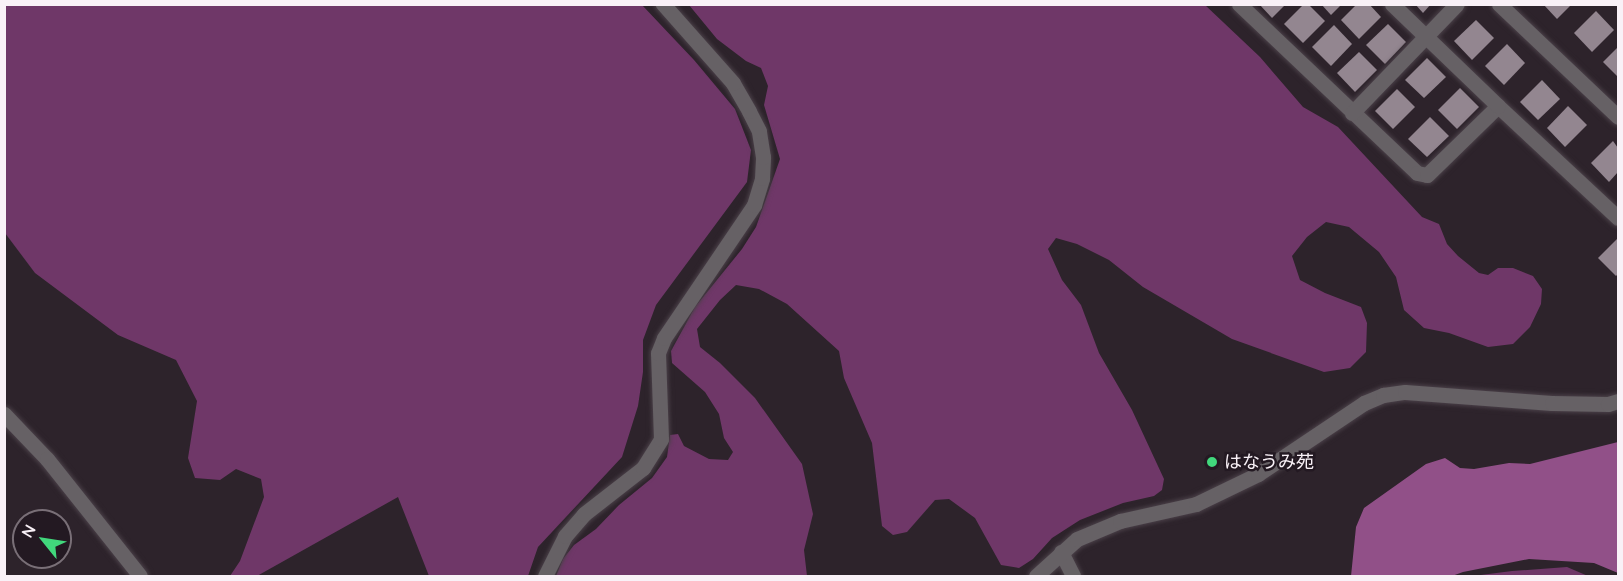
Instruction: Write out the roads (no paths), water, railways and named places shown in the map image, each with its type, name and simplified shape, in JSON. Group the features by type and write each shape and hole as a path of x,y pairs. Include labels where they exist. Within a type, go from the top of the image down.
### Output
{"street":[{"path":"545,576 565,536 584,514 643,468 661,439 658,353 664,338 754,205 762,178 763,157 759,131 749,111 733,83 663,4"},
{"path":"1239,4 1417,173 1427,175 1498,106"},
{"path":"1392,4 1618,218"},
{"path":"1352,113 1457,4"},
{"path":"1499,4 1618,117"},
{"path":"1036,576 1077,539 1120,521 1196,504 1258,474 1364,403 1383,395 1405,392 1552,403 1608,404 1618,401"},
{"path":"4,414 47,459 140,576"},
{"path":"1061,552 1072,576"}],"place":[{"name":"はなうみ苑","path":"1212,462"}]}
